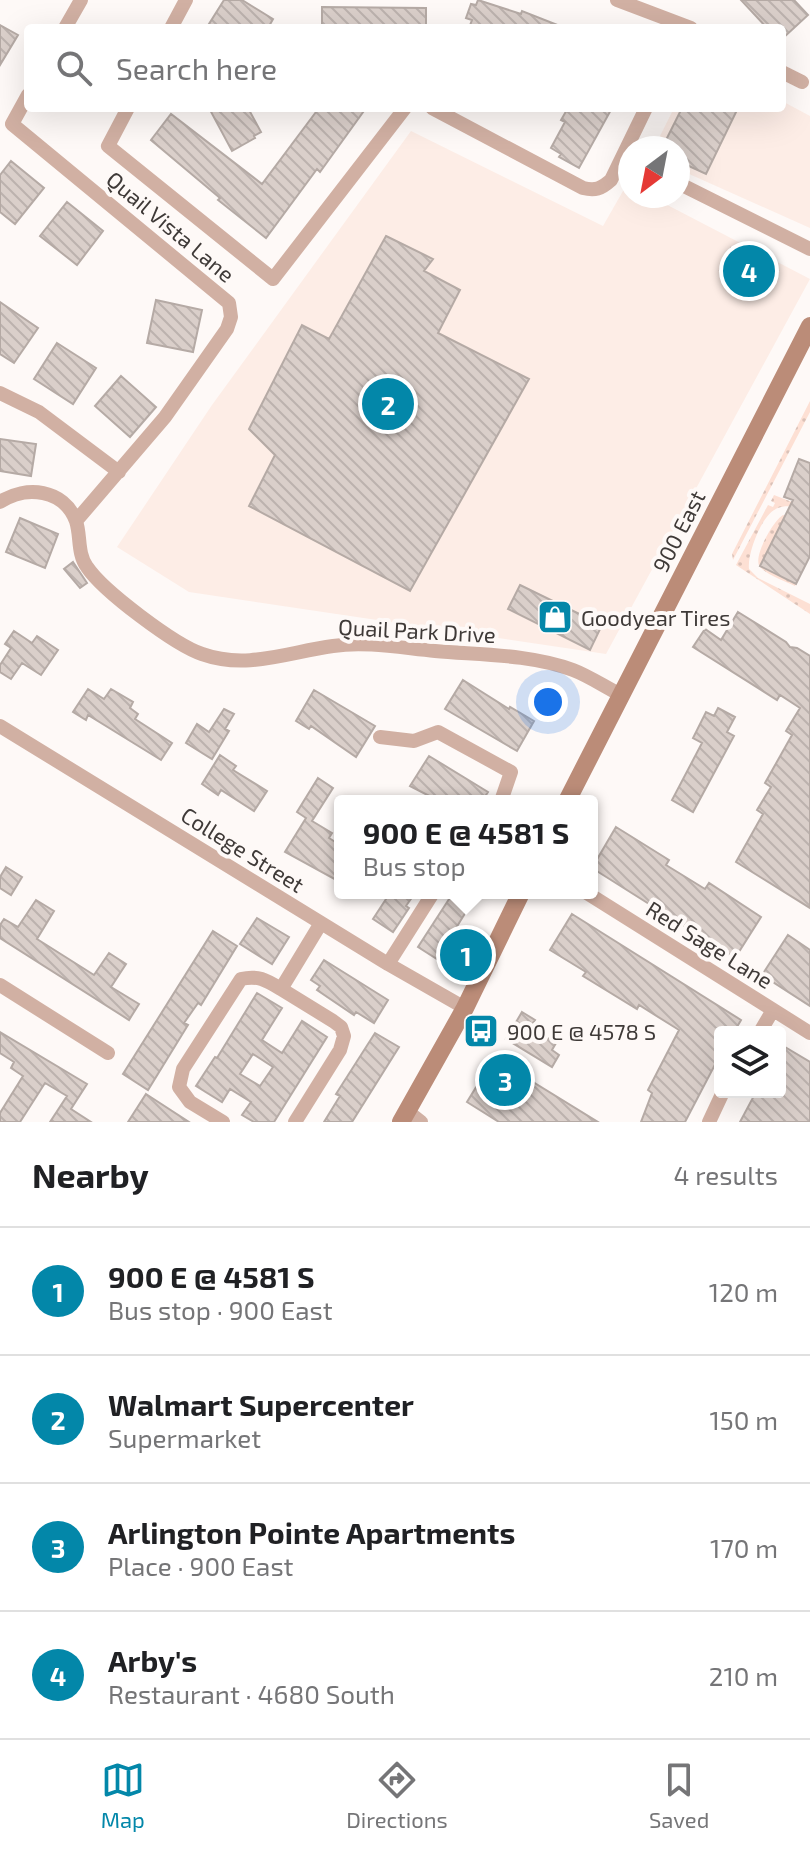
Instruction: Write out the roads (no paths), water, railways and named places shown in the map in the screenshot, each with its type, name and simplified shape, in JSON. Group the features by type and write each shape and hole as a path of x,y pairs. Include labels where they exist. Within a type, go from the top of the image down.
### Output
{"main road":[{"name":"900 East","path":"570,795 810,326"},
{"path":"410,1118 518,899"}],"street":[{"path":"67,24 81,0"},
{"path":"173,24 186,0"},
{"path":"617,0 680,24"},
{"path":"786,74 802,82"},
{"name":"Quail Vista Lane","path":"24,100 6,125 229,303 231,317 227,329 165,417 76,521"},
{"path":"126,112 108,146 273,279 402,112"},
{"path":"440,112 583,188 602,188 618,170"},
{"path":"635,136 644,112"},
{"path":"690,189 810,249"},
{"path":"0,393 39,412 119,472"},
{"path":"0,502 26,492 39,491 65,502 76,521"},
{"name":"Quail Park Drive","path":"76,521 82,557 92,574 136,611 200,654 236,661 260,661 334,646 365,645 527,659 572,670 621,695"},
{"name":"College Street","path":"0,726 465,1008"},
{"path":"380,737 414,741 438,732 511,772 503,795"},
{"path":"388,964 429,899"},
{"name":"Red Sage Lane","path":"597,899 810,1033"},
{"path":"281,989 321,923"},
{"path":"223,1122 183,1095 179,1087 183,1069 241,979 253,976 264,979 333,1021 341,1027 344,1036 340,1050 295,1122"},
{"path":"0,985 108,1053"},
{"path":"764,1026 773,1010"},
{"path":"709,1122 720,1098"}],"place":[{"name":"Arby's","path":"749,271"},
{"name":"Walmart Supercenter","path":"388,404"},
{"name":"Goodyear Tires","path":"555,617"},
{"name":"900 E @ 4581 S","path":"466,955"},
{"name":"900 E @ 4578 S","path":"481,1031"},
{"name":"Arlington Pointe Apartments","path":"505,1080"}]}
